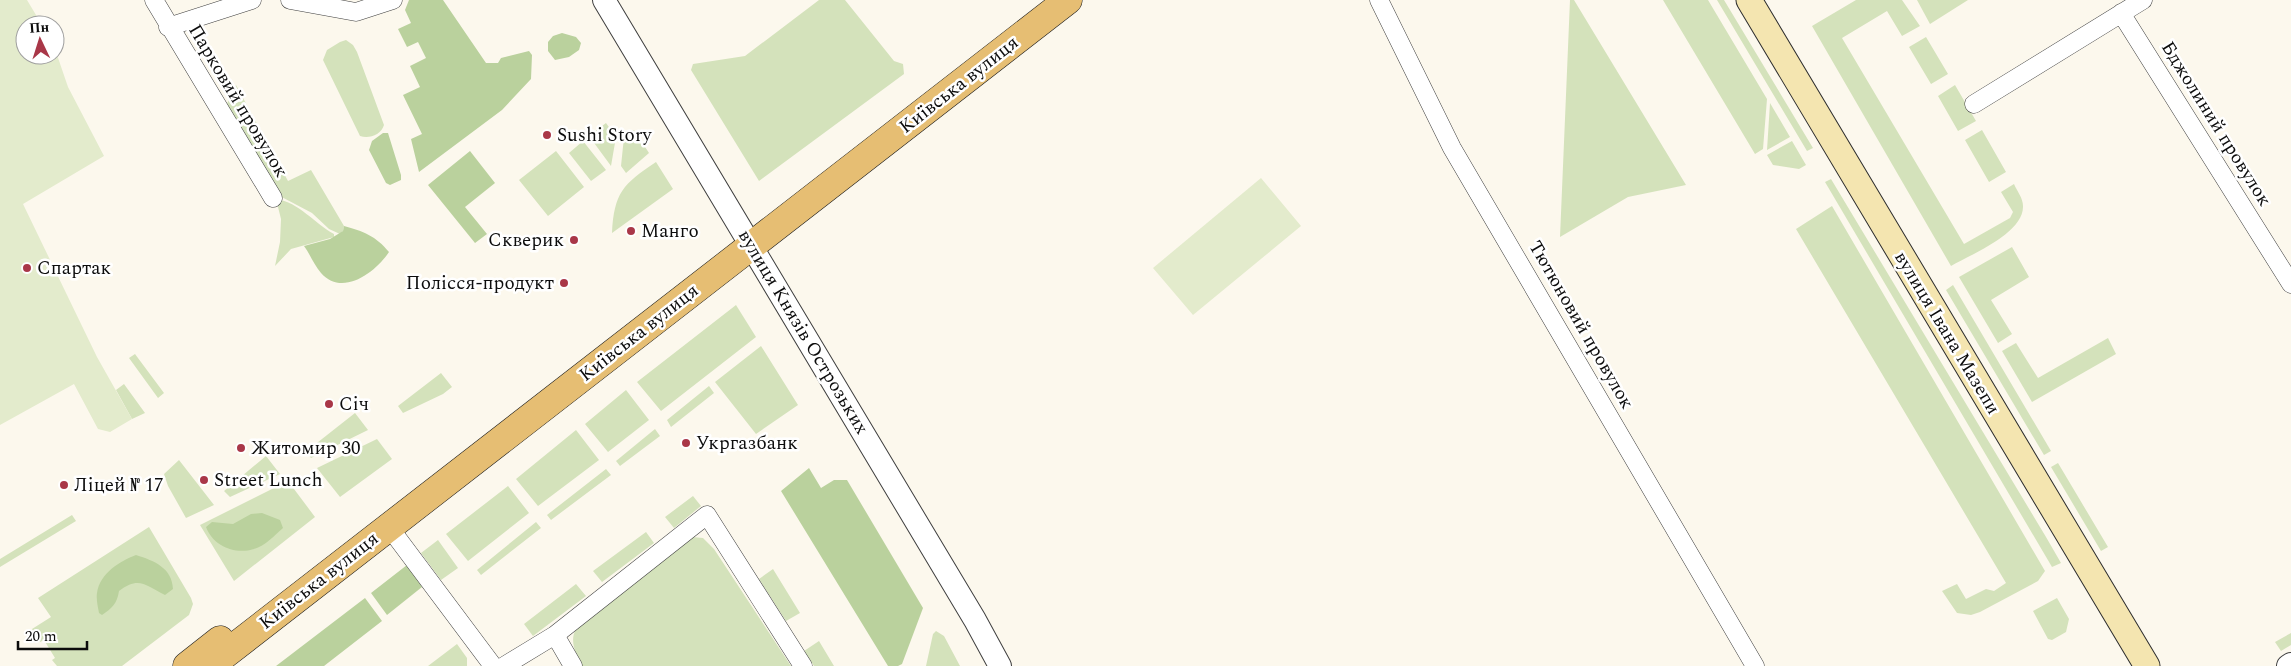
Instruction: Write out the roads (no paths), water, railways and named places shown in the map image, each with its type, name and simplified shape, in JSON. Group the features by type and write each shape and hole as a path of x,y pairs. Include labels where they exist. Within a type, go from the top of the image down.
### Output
{"main road":[{"name":"Київська вулиця","path":"210,666 389,527 1042,0"},
{"name":"Київська вулиця","path":"187,666 747,240 1068,0"},
{"name":"вулиця Івана Мазепи","path":"1749,0 2147,666"}],"street":[{"name":"Парковий провулок","path":"154,0 168,27 272,198"},
{"path":"168,27 252,0"},
{"path":"290,0 356,12 393,0"},
{"name":"вулиця Князів Острозьких","path":"604,0 970,612 998,665"},
{"name":"Тютюновий провулок","path":"1379,0 1452,148 1755,666"},
{"path":"1974,104 2143,0"},
{"name":"Бджолиний провулок","path":"2121,13 2291,284"},
{"path":"504,666 555,635 707,514 803,666"},
{"path":"389,527 493,666"},
{"path":"555,635 573,666"}],"place":[{"name":"Sushi Story","path":"547,135"},
{"name":"Манго","path":"631,231"},
{"name":"Скверик","path":"574,240"},
{"name":"Спартак","path":"27,268"},
{"name":"Полісся-продукт","path":"564,283"},
{"name":"Січ","path":"329,404"},
{"name":"Укргазбанк","path":"686,443"},
{"name":"Житомир 30","path":"241,448"},
{"name":"Street Lunch","path":"204,480"},
{"name":"Ліцей № 17","path":"64,485"}]}
